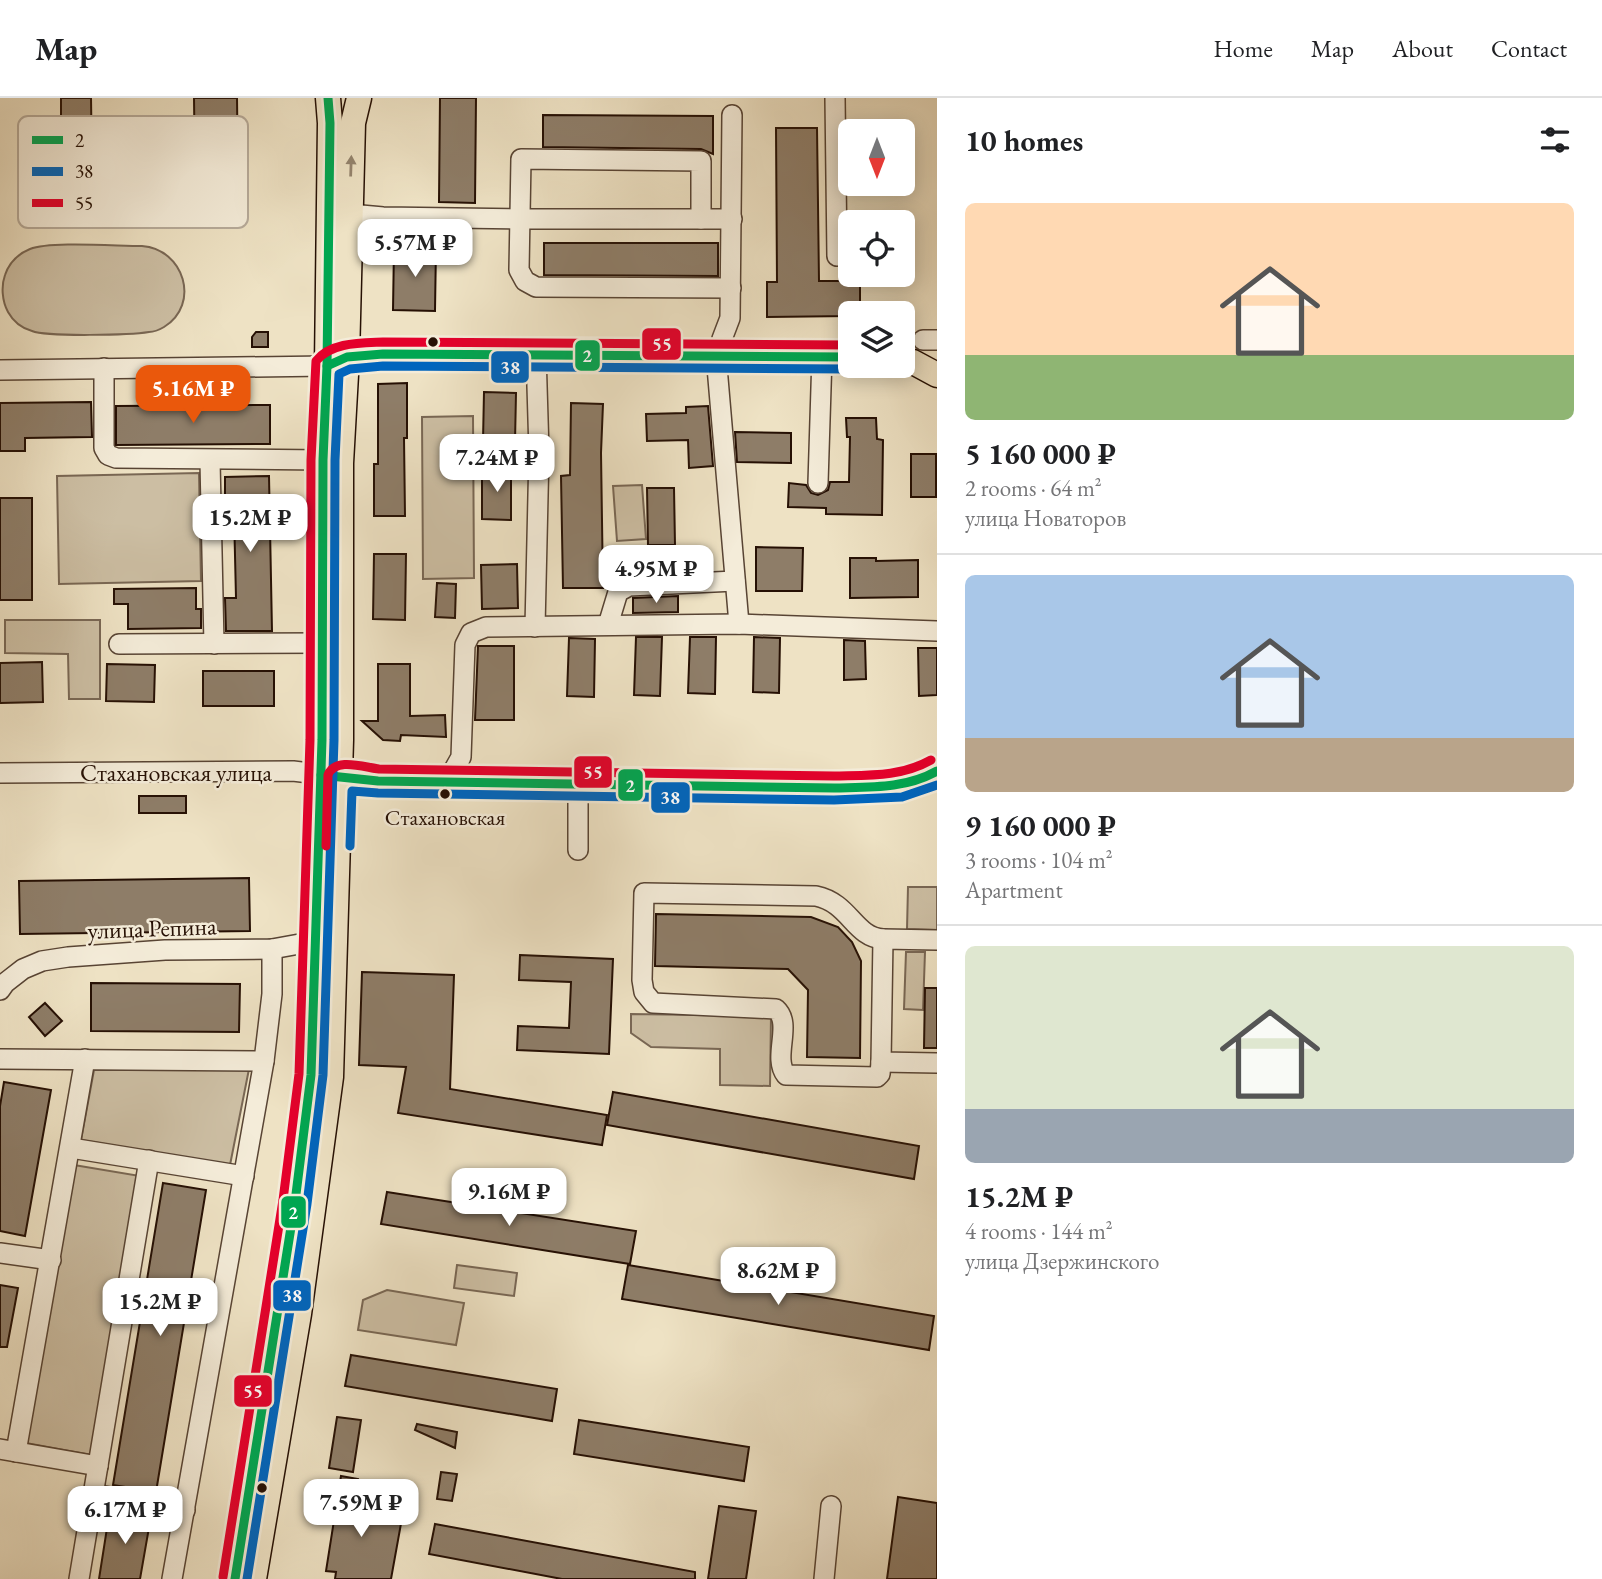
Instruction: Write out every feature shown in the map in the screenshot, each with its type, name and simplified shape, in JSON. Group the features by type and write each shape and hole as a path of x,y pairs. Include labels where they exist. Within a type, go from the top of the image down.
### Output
{"main road":[{"path":"254,1579 299,1314 331,1077 330,776 341,463 328,98"},
{"path":"234,1579 295,1202 311,1075 316,942 330,776 324,643 323,460 337,362 350,214 353,123 359,98"},
{"path":"915,353 932,345"},
{"path":"337,362 383,354 838,356"},
{"path":"915,363 937,375"},
{"name":"Стахановская улица","path":"330,776 378,781 873,787 912,782 936,774"}],"street":[{"path":"835,98 837,256"},
{"path":"732,115 730,318 722,340 739,624"},
{"path":"701,219 701,161 521,159 519,270 525,281 536,287 730,288"},
{"path":"350,214 520,219 732,219"},
{"path":"534,627 539,452 536,353"},
{"path":"818,483 822,356"},
{"path":"0,370 337,362"},
{"path":"104,368 104,448 108,455 116,458 211,461 323,460"},
{"path":"211,461 214,644"},
{"path":"608,625 618,592 629,586 735,581"},
{"path":"447,782 461,757 465,645 471,633 486,627 739,624 937,631"},
{"path":"119,644 324,643"},
{"name":"Стахановская улица","path":"0,773 293,772 330,776"},
{"path":"578,783 578,850"},
{"path":"883,939 881,1062 880,1074 877,1077 786,1075 781,1064 782,1017 776,1009 653,1003 644,992 644,893 816,896 838,904 870,937 937,940"},
{"name":"улица Репина","path":"0,990 23,969 42,961 68,957 165,950 272,949 316,942"},
{"path":"172,1579 264,1062 272,994 272,949"},
{"path":"0,1059 264,1062"},
{"path":"85,1059 51,1260 8,1451 98,1466"},
{"path":"881,1062 937,1063"},
{"path":"71,1148 244,1176"},
{"path":"79,1579 149,1160"},
{"path":"0,1253 51,1260"},
{"path":"93,1494 185,1510"},
{"path":"824,1579 831,1506"}],"shaded area":[{"path":"84,244 157,249 168,257 183,279 182,305 175,317 160,329 108,335 41,333 21,326 8,312 3,298 4,279 18,256 30,249"},
{"path":"473,416 474,578 423,579 422,417"},
{"path":"199,473 201,581 59,584 57,476"},
{"path":"642,485 646,539 617,541 613,486"},
{"path":"5,620 100,620 100,699 69,699 68,654 5,653"},
{"path":"908,887 937,887 937,930 907,929"},
{"path":"906,952 925,952 923,1010 904,1009"},
{"path":"631,1014 771,1016 770,1086 720,1085 720,1049 651,1047 631,1033"},
{"path":"249,1069 230,1165 81,1140 94,1070"},
{"path":"68,1164 140,1176 91,1455 26,1443"},
{"path":"457,1265 517,1273 514,1296 454,1288"},
{"path":"387,1290 464,1303 456,1345 358,1330 363,1300"}],"building":[{"path":"61,98 91,98 91,116 61,116"},
{"path":"194,98 237,98 237,116 194,116"},
{"path":"440,98 476,98 475,203 439,202"},
{"path":"543,115 713,116 713,154 701,149 543,147"},
{"path":"776,128 817,128 819,281 838,281 838,287 860,287 860,301 838,301 838,316 767,317 767,282 777,282"},
{"path":"544,243 718,243 718,276 544,275"},
{"path":"394,247 436,247 435,311 393,310"},
{"path":"256,332 268,332 268,347 252,347 252,337"},
{"path":"407,383 407,438 404,438 405,516 374,516 374,464 378,464 378,384"},
{"path":"484,392 516,393 515,442 483,441"},
{"path":"91,402 92,437 25,438 25,451 0,451 0,403"},
{"path":"571,403 603,404 603,588 563,588 561,476 570,475"},
{"path":"270,405 270,444 116,445 116,406"},
{"path":"708,406 713,466 689,468 688,440 647,441 646,414 686,413 686,407"},
{"path":"846,418 876,418 877,439 883,440 882,515 826,514 826,508 788,507 789,483 806,485 811,493 818,495 828,490 830,482 849,482 850,437 847,437"},
{"path":"735,432 791,433 791,463 737,462"},
{"path":"911,454 936,454 936,497 911,497"},
{"path":"482,469 511,469 511,520 482,519"},
{"path":"269,476 272,631 226,631 225,598 236,598 234,513 225,513 225,477"},
{"path":"647,488 674,488 675,545 648,545"},
{"path":"0,498 32,498 32,600 0,600"},
{"path":"756,547 803,548 802,591 756,591"},
{"path":"374,554 406,554 405,620 373,619"},
{"path":"850,558 876,558 876,561 918,560 918,597 850,598"},
{"path":"517,564 518,608 482,609 481,565"},
{"path":"437,583 456,584 455,618 435,617"},
{"path":"196,588 196,609 201,609 201,628 128,629 128,604 114,604 114,589"},
{"path":"678,596 678,612 633,613 633,598"},
{"path":"636,637 662,637 660,696 634,695"},
{"path":"690,637 716,637 715,694 688,693"},
{"path":"754,637 780,638 779,693 753,692"},
{"path":"569,638 595,639 594,697 567,696"},
{"path":"844,640 865,641 866,679 844,680"},
{"path":"478,646 514,646 514,720 475,720"},
{"path":"918,648 937,648 937,695 919,696"},
{"path":"42,662 43,702 0,703 0,663"},
{"path":"107,664 155,665 154,702 106,701"},
{"path":"378,664 410,664 410,716 445,715 446,737 401,735 400,741 383,740 362,721 378,721"},
{"path":"203,671 274,671 274,706 203,706"},
{"path":"139,796 186,796 186,813 139,813"},
{"path":"249,878 250,931 20,934 19,881"},
{"path":"656,914 811,917 838,927 852,942 861,961 860,1058 807,1057 808,990 788,969 655,966"},
{"path":"520,955 613,959 609,1054 517,1050 518,1026 569,1028 571,982 519,980"},
{"path":"362,972 454,975 450,1089 607,1115 602,1145 398,1113 406,1067 359,1065"},
{"path":"91,983 240,984 239,1032 91,1031"},
{"path":"925,988 937,988 937,1048 924,1048"},
{"path":"45,1003 62,1021 45,1036 29,1017"},
{"path":"4,1082 51,1090 25,1236 0,1231 0,1106"},
{"path":"613,1092 919,1146 914,1179 607,1125"},
{"path":"163,1183 206,1190 156,1492 113,1485"},
{"path":"387,1192 636,1231 630,1264 381,1224"},
{"path":"628,1265 934,1316 929,1350 622,1299"},
{"path":"0,1285 18,1288 7,1347 0,1347"},
{"path":"351,1355 557,1389 552,1421 345,1386"},
{"path":"337,1417 361,1420 353,1472 329,1468"},
{"path":"579,1420 749,1447 744,1481 574,1454"},
{"path":"417,1424 457,1432 455,1448 415,1430"},
{"path":"441,1472 457,1474 452,1501 437,1499"},
{"path":"341,1476 358,1479 353,1509 402,1518 391,1579 335,1579 336,1572 326,1571"},
{"path":"898,1497 937,1503 937,1579 887,1579"},
{"path":"719,1506 756,1511 746,1579 708,1579"},
{"path":"110,1509 151,1516 140,1579 99,1579"},
{"path":"435,1524 695,1572 695,1579 562,1579 429,1554"}],"transit line":[{"name":"2","path":"235,1579 295,1202 311,1075 322,740 323,460 330,123 328,98"},
{"name":"55","path":"223,1577 283,1200 299,1074 310,740 311,460 316,361 338,347 383,342 838,345"},
{"name":"2","path":"327,366 347,357 383,354 838,357"},
{"name":"38","path":"247,1579 307,1204 323,1075 334,740 335,460 339,374 350,369 383,366 838,369"},
{"name":"55","path":"326,846 328,775 332,769 343,765 379,769 834,776 896,772 920,766 931,760"},
{"name":"2","path":"321,775 378,781 834,788 900,784 937,771"},
{"name":"38","path":"350,846 352,791 834,800 902,797 937,785"}],"place":[{"name":"Стахановская","path":"445,794"}]}
